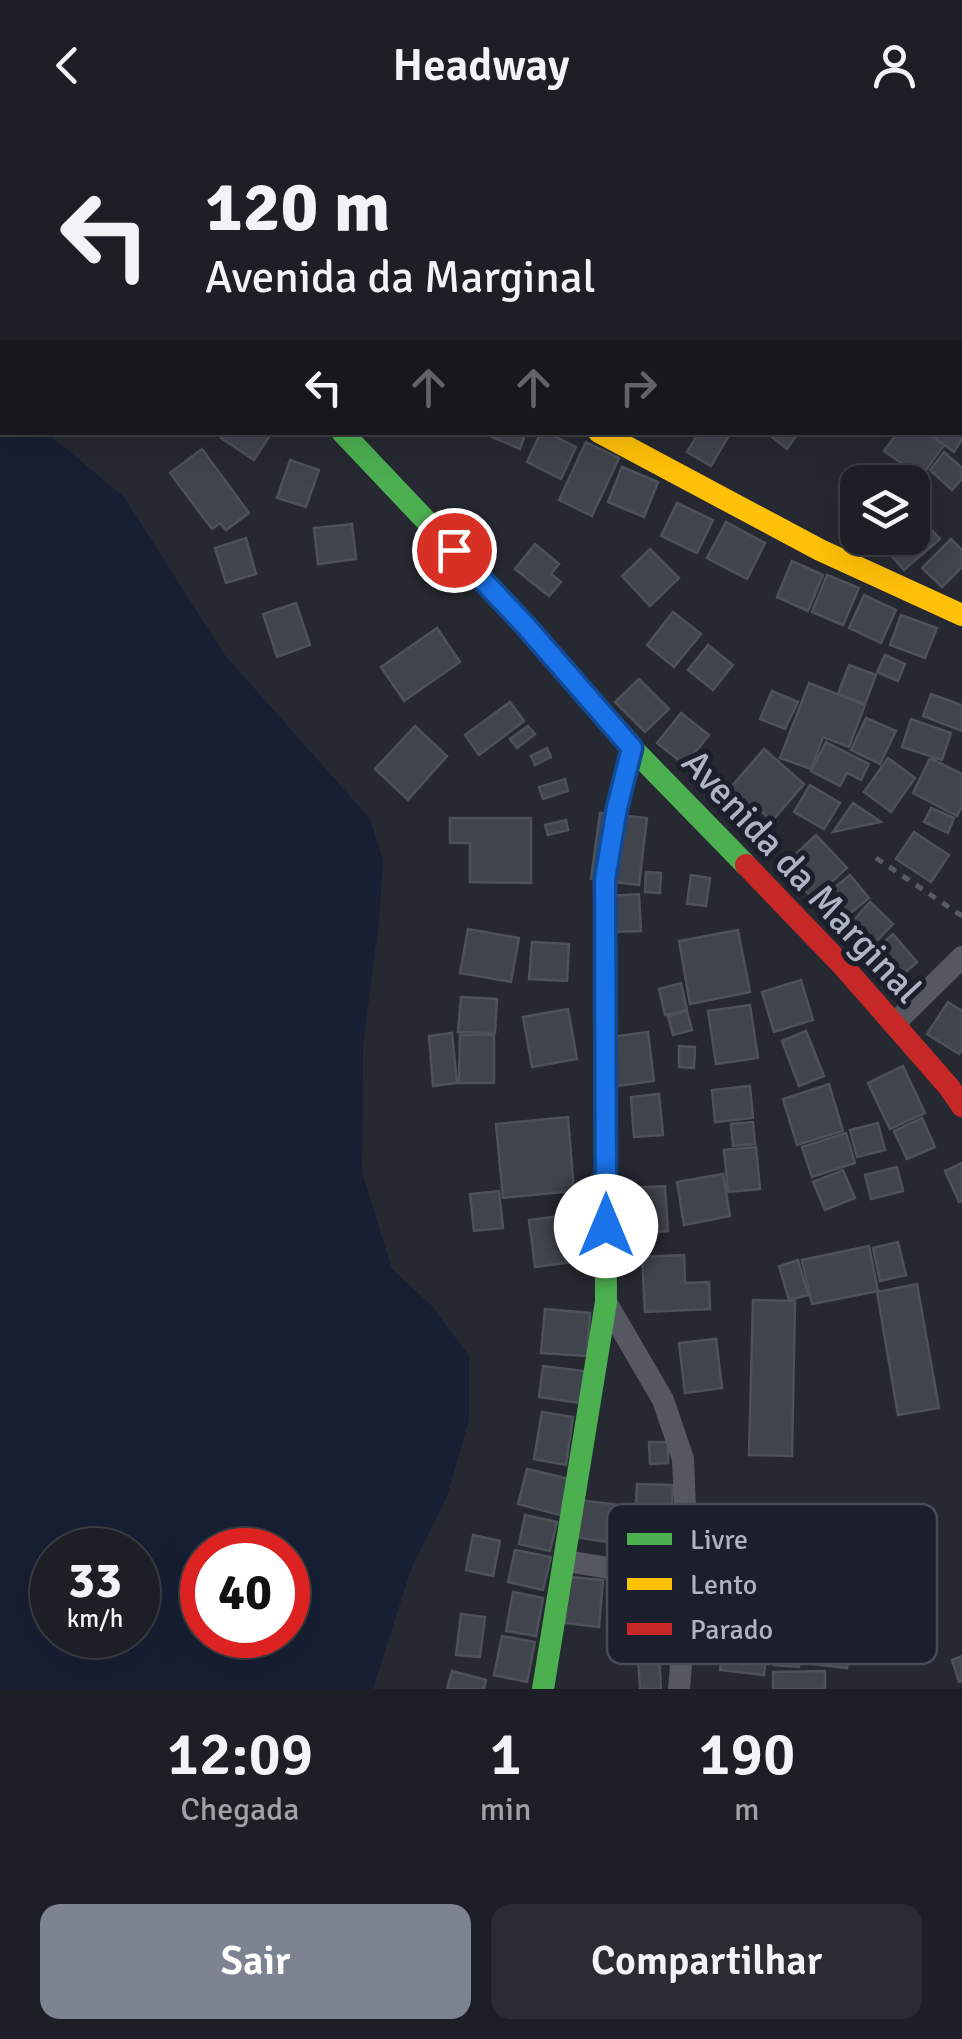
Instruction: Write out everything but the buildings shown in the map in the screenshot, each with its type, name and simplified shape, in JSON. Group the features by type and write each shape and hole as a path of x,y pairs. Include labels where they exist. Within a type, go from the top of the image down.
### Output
{"street":[{"name":"Avenida da Marginal","path":"345,435 525,625 632,748 844,968 962,1106"},
{"path":"604,435 820,550 962,615"},
{"path":"544,1689 606,1302 605,879 632,748"},
{"path":"894,1024 962,957"},
{"path":"606,1302 663,1400 683,1459 685,1504"},
{"path":"566,1561 607,1568"},
{"path":"678,1689 680,1664"}],"path":[{"path":"876,858 962,916"}],"water":[{"path":"0,435 49,435 124,497 224,654 370,819 383,860 363,1046 362,1172 392,1269 431,1305 469,1356 469,1420 446,1499 411,1569 373,1689 0,1689"}],"traffic: fast":[{"path":"345,435 525,625 632,748 746,865"},
{"path":"543,1689 606,1302 605,879 632,748"}],"traffic: slow":[{"path":"605,435 820,550 962,615"}],"traffic: jam":[{"path":"746,865 844,967 962,1106"}],"route":[{"path":"454,550 632,748 605,879 606,1226"}]}
